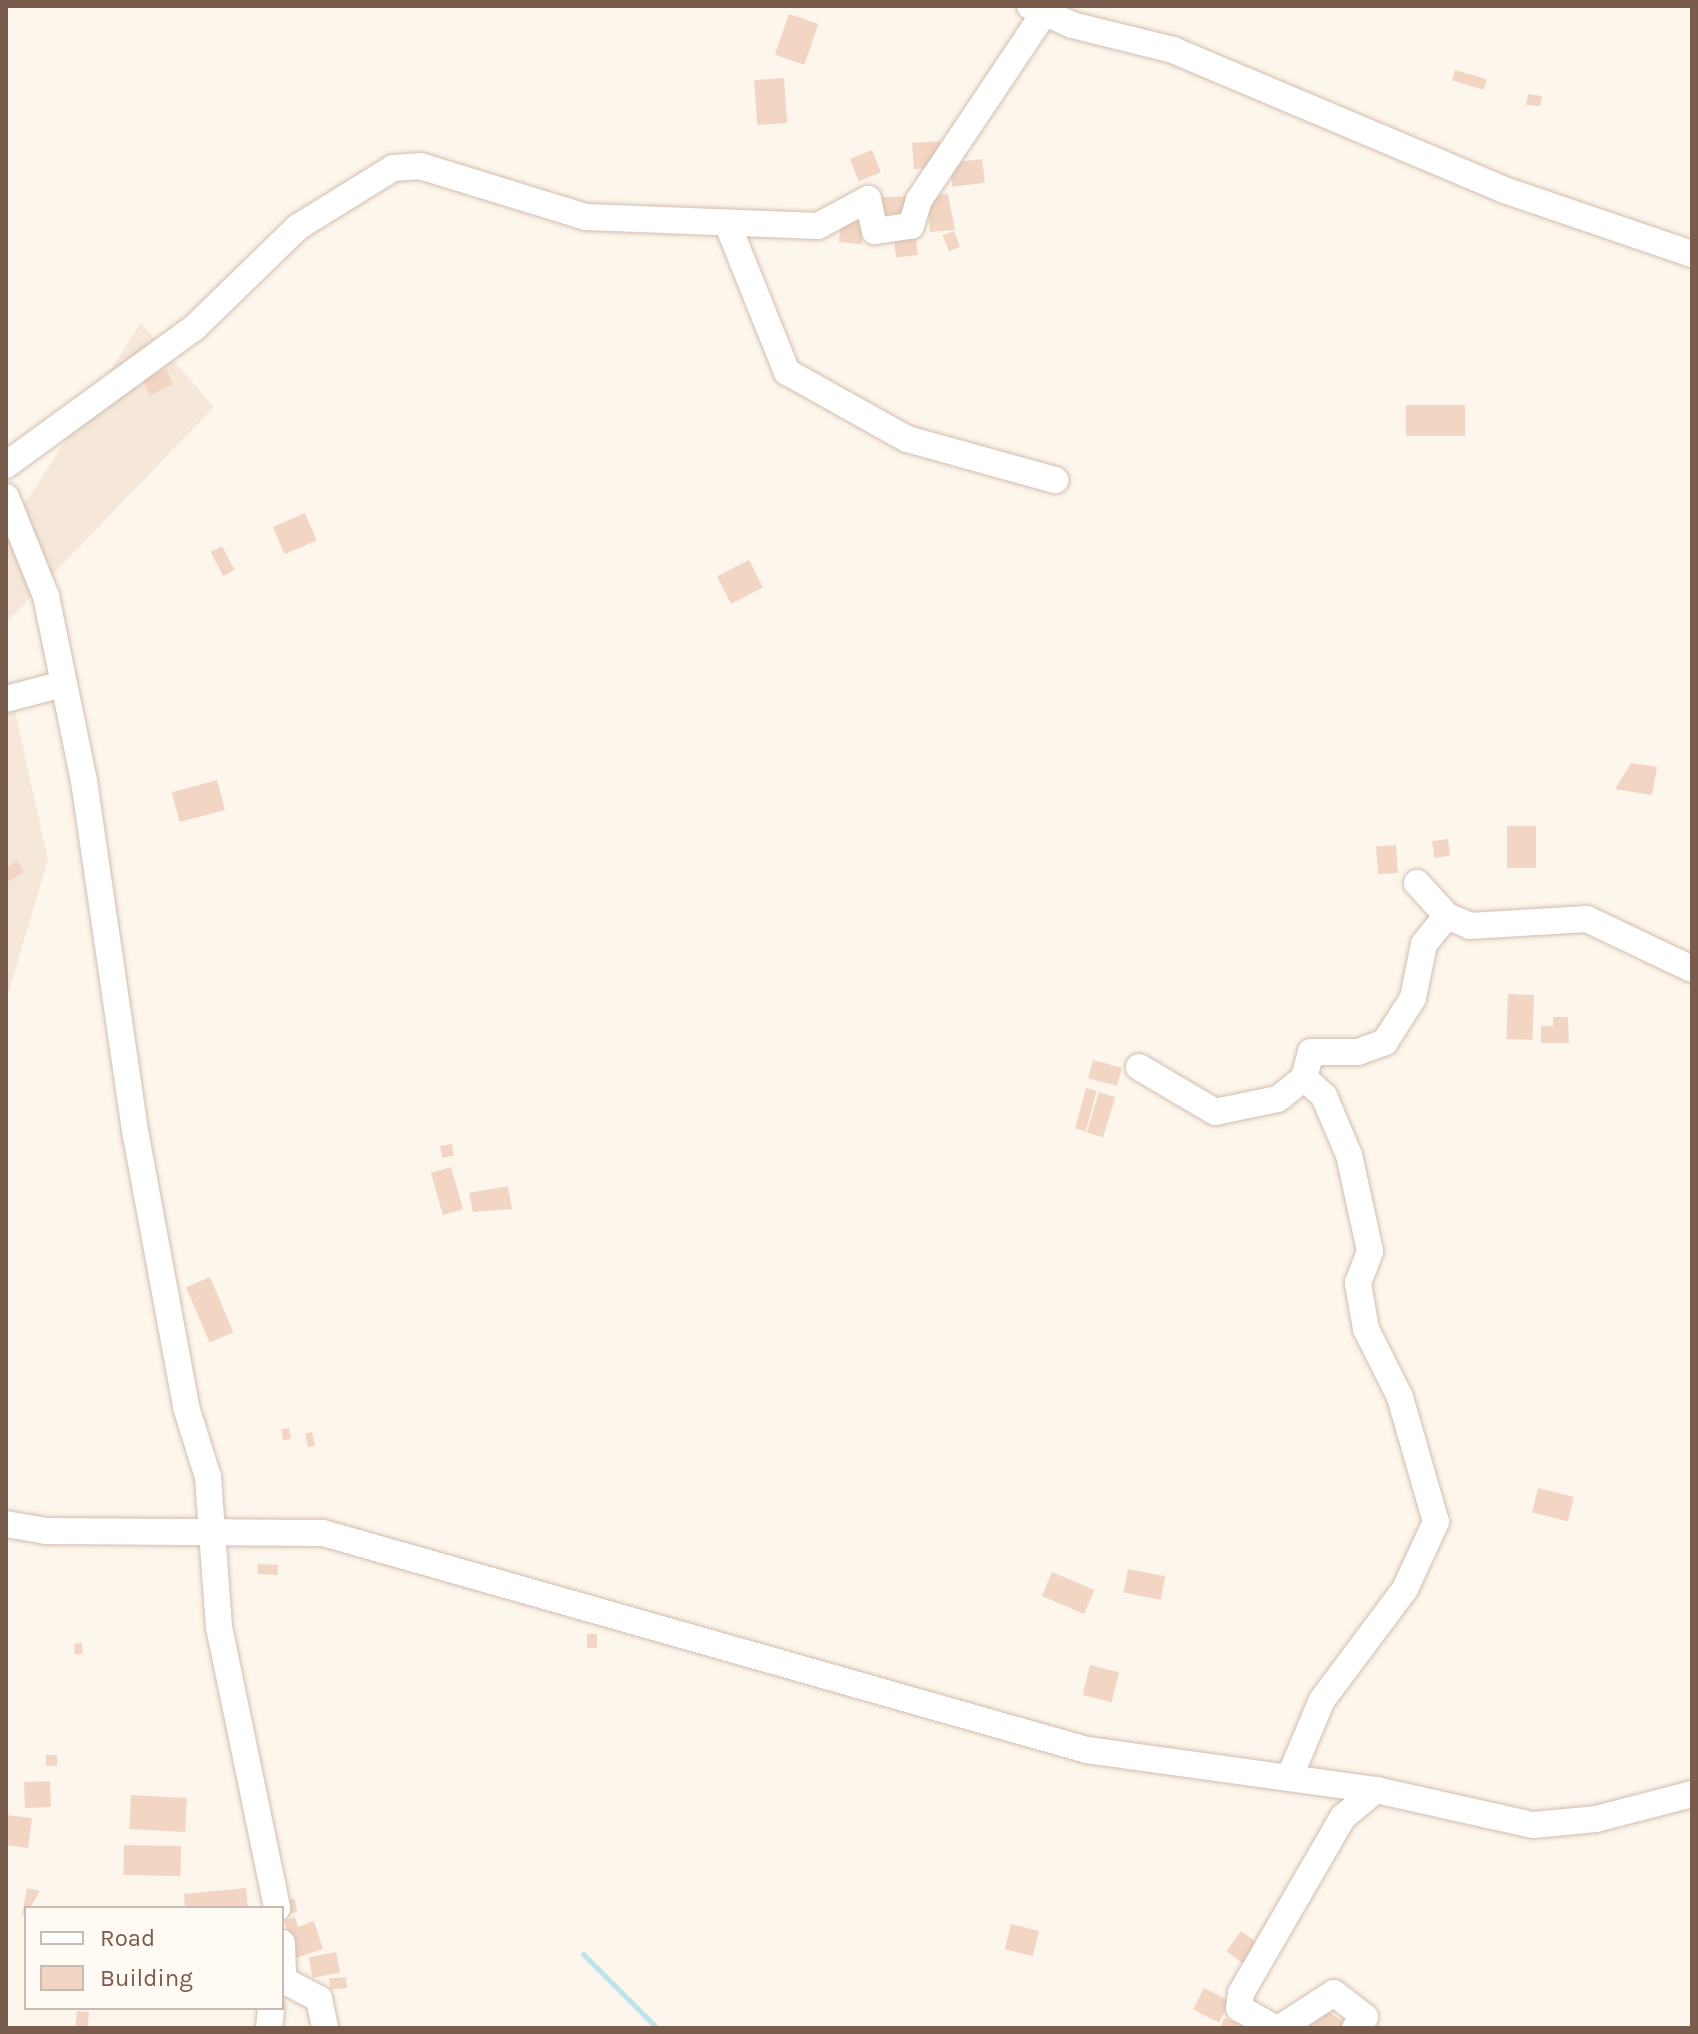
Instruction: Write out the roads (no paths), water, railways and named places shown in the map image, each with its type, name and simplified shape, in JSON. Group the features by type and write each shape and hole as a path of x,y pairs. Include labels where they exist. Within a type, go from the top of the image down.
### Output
{"street":[{"path":"6,465 194,328 298,227 393,168 420,166 562,214 818,226 868,199 875,231 911,226 919,200 1041,8 1173,50 1518,195 1692,254"},
{"path":"727,223 787,372 907,439 1055,480"},
{"path":"6,497 46,596 63,684 139,1151 215,1528 219,1627 277,1906"},
{"path":"6,699 63,684"},
{"path":"1417,883 1447,916 1470,926 1511,928 1587,919 1692,969"},
{"path":"1139,1067 1215,1112 1278,1099 1304,1078 1311,1052 1358,1052 1385,1042 1413,998 1424,944 1447,916"},
{"path":"1290,1776 1322,1700 1405,1589 1436,1522 1400,1397 1366,1329 1358,1283 1370,1251 1349,1155 1324,1096 1304,1078"},
{"path":"6,1524 46,1531 215,1528 323,1533 1087,1750 1376,1790 1533,1825 1596,1819 1692,1794"},
{"path":"1355,2028 1365,2017 1334,1993 1278,2028 1239,2008 1241,1993 1255,1981 1343,1817 1376,1790"},
{"path":"284,1981 319,1999 325,2028"}],"waterway":[{"path":"583,1954 657,2028"}]}
